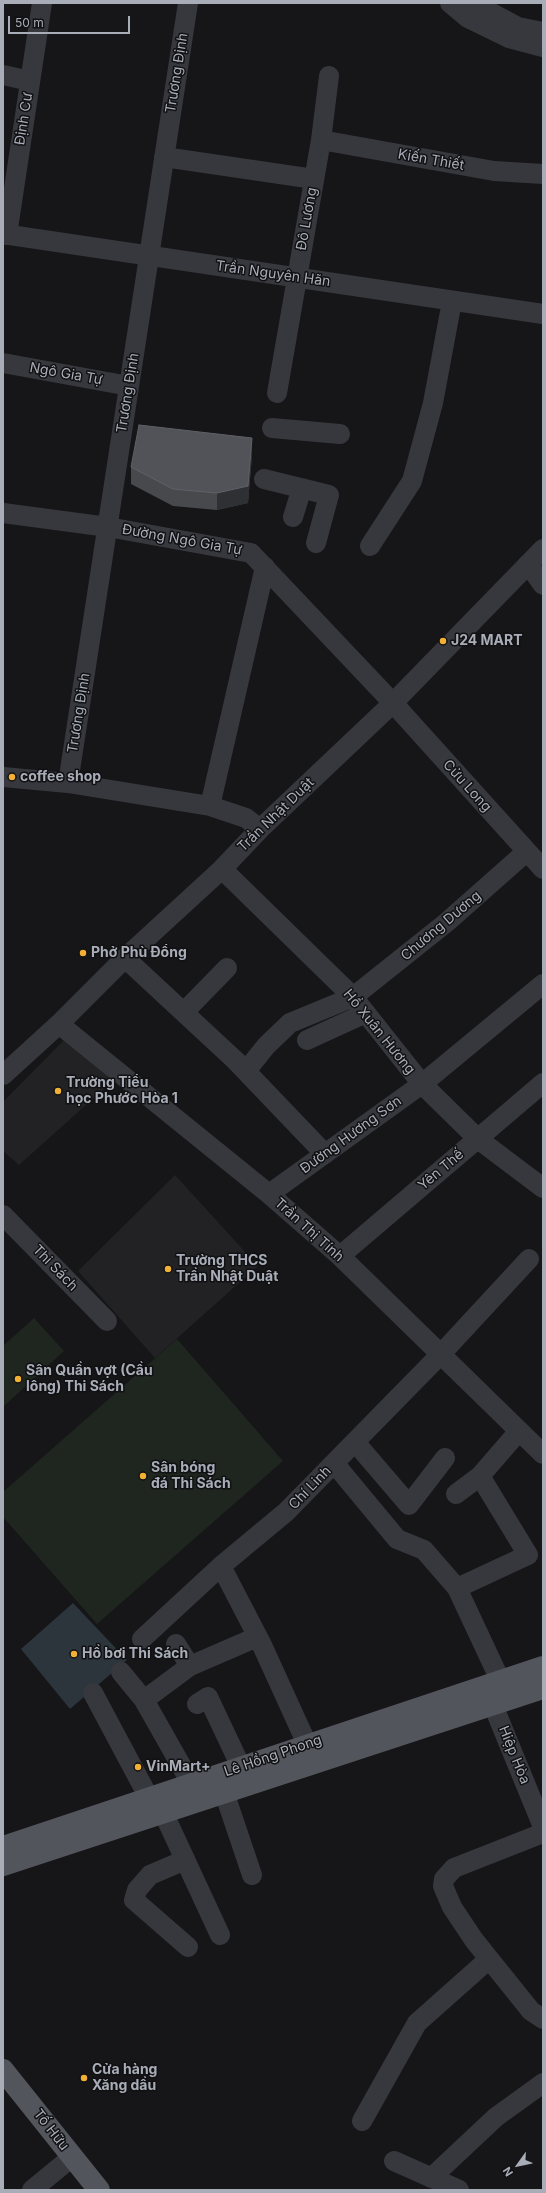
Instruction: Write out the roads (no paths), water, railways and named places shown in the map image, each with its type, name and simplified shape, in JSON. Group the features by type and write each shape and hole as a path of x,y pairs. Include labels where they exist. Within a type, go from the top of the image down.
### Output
{"main road":[{"name":"Lê Hồng Phong","path":"3,1865 156,1805 191,1783 543,1667"},
{"name":"Lê Hồng Phong","path":"3,1847 156,1805 224,1792 543,1688"},
{"name":"Tố Hữu","path":"3,2070 99,2190"}],"street":[{"name":"Định Cư","path":"5,234 42,3"},
{"name":"Trương Định","path":"68,783 188,3"},
{"path":"450,3 468,18 509,38 543,48"},
{"path":"473,3 518,27 543,32"},
{"path":"3,75 30,81"},
{"name":"Đô Lương","path":"277,393 321,140 329,76"},
{"name":"Kiến Thiết","path":"321,140 494,170 543,174"},
{"path":"164,157 314,180"},
{"name":"Trần Nguyên Hãn","path":"5,234 543,314"},
{"path":"370,546 412,481 433,403 452,301"},
{"name":"Ngô Gia Tự","path":"3,363 129,386"},
{"path":"272,428 340,434"},
{"path":"264,479 329,495 316,544"},
{"path":"293,517 302,488"},
{"name":"Đường Ngô Gia Tự","path":"3,513 108,527 251,553 393,703"},
{"name":"Trần Nhật Duật","path":"3,1076 393,703 543,549"},
{"path":"528,564 543,585"},
{"path":"210,806 265,567"},
{"name":"Cửu Long","path":"393,703 526,852 543,869"},
{"path":"3,777 68,783 210,806 246,818 260,829"},
{"name":"Chương Dương","path":"246,1072 266,1046 290,1023 353,997 447,922 526,852"},
{"name":"Hồ Xuân Hương","path":"222,868 353,997 422,1084 478,1139 543,1188"},
{"path":"125,958 246,1072 325,1154"},
{"path":"184,1012 228,968"},
{"name":"Đường Hương Sơn","path":"269,1194 422,1084 543,984"},
{"path":"307,1040 366,1013"},
{"name":"Trần Thị Tính","path":"59,1024 269,1194 340,1256 543,1454"},
{"name":"Yên Thế","path":"340,1256 543,1083"},
{"name":"Thi Sách","path":"3,1215 107,1321"},
{"name":"Chí Linh","path":"142,1639 221,1566 286,1512 441,1354 529,1259"},
{"path":"456,1494 480,1476 519,1431"},
{"path":"355,1442 409,1505 445,1458"},
{"path":"334,1464 397,1539 424,1550 457,1588 500,1682"},
{"path":"457,1588 528,1555 480,1476"},
{"path":"221,1566 258,1636 307,1744"},
{"path":"144,1700 190,1666 258,1636"},
{"path":"176,1644 190,1666"},
{"path":"121,1672 144,1700 191,1783"},
{"path":"93,1693 185,1860 220,1935"},
{"path":"197,1704 208,1697 241,1766"},
{"name":"Hiệp Hòa","path":"493,1705 543,1827"},
{"path":"224,1792 252,1875"},
{"path":"543,1833 462,1864 448,1873 444,1879 443,1886 446,1895 489,1959 531,2011 543,2019"},
{"path":"185,1860 150,1875 137,1890 134,1900 188,1947"},
{"path":"362,2121 417,2023 489,1959"},
{"path":"431,2178 496,2117 543,2084"},
{"path":"32,2190 72,2157"},
{"path":"394,2161 459,2190"}],"place":[{"name":"J24 MART","path":"443,641"},
{"name":"coffee shop","path":"12,777"},
{"name":"Phở Phù Đổng","path":"83,953"},
{"name":"Trường Tiểu học Phước Hòa 1","path":"58,1091"},
{"name":"Trường THCS Trần Nhật Duật","path":"168,1269"},
{"name":"Sân Quần vợt (Cầu lông) Thi Sách","path":"18,1379"},
{"name":"Sân bóng đá Thi Sách","path":"143,1476"},
{"name":"Hồ bơi Thi Sách","path":"74,1654"},
{"name":"VinMart+","path":"138,1767"},
{"name":"Cửa hàng Xăng dầu","path":"84,2078"}]}
